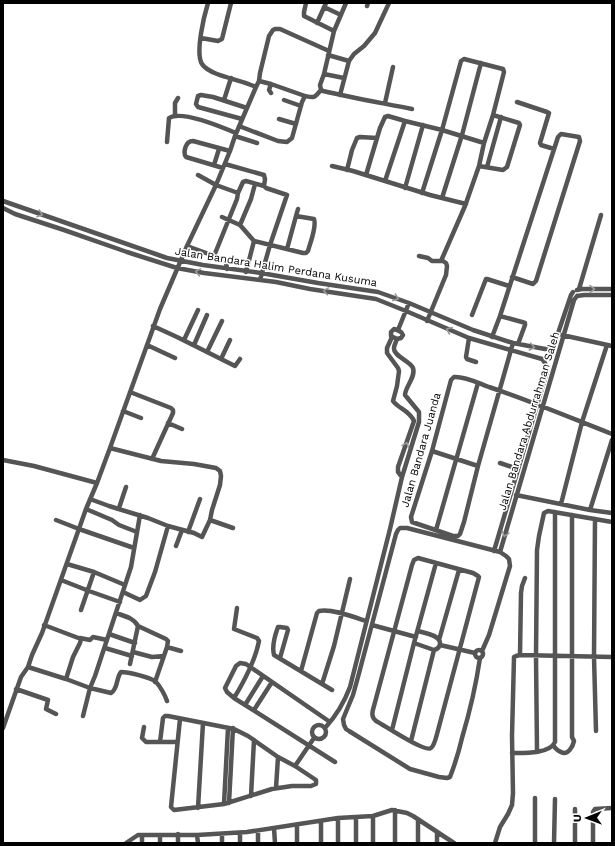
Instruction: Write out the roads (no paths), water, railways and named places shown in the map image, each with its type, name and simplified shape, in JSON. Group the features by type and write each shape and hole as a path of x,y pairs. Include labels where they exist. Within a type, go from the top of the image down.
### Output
{"street":[{"path":"208,3 199,53 202,65 211,71 256,87"},
{"path":"201,38 218,41 222,39 231,3"},
{"path":"306,3 304,16 334,31"},
{"path":"259,81 312,98 315,97 321,90 320,85 334,31 346,3"},
{"path":"340,95 349,61 375,33 389,3"},
{"path":"317,23 325,5 341,15"},
{"path":"3,728 16,689 28,667 67,564 153,326 220,166 259,81 267,42 273,30 275,28 280,29 349,61"},
{"path":"422,193 442,130 461,61 466,59 503,69 504,71 479,166 465,205 441,261"},
{"path":"442,198 462,135 481,63"},
{"path":"385,103 394,68"},
{"path":"324,74 344,78"},
{"path":"224,100 231,78"},
{"path":"271,84 271,93"},
{"path":"321,90 412,109"},
{"path":"242,119 199,107 196,104 198,96 200,95 224,100 247,108"},
{"path":"239,126 278,141 287,142 292,138 305,96"},
{"path":"174,116 175,103 178,98"},
{"path":"284,100 301,106"},
{"path":"517,102 549,113 540,143 541,145 554,149"},
{"path":"479,166 503,170 507,167 520,125 519,123 493,115"},
{"path":"167,142 169,118 174,116 200,120 257,143"},
{"path":"366,175 382,122 385,117 388,116 462,135 484,143"},
{"path":"487,167 501,117"},
{"path":"279,119 296,124"},
{"path":"385,181 405,121"},
{"path":"404,188 423,125"},
{"path":"492,337 558,137 561,134 579,138 580,141 536,281 533,284 512,277"},
{"path":"347,170 357,138 377,138"},
{"path":"227,150 190,141 187,143 185,155 186,157 220,166 264,175 264,186"},
{"path":"219,149 220,166"},
{"path":"332,166 465,205"},
{"path":"198,176 238,193"},
{"path":"214,256 243,182 246,181 264,186 268,189 287,195 260,280"},
{"path":"240,225 251,199 255,184"},
{"name":"Jalan Bandara Halim Perdana Kusuma","path":"3,201 167,258 318,284 378,292 492,337 513,343 545,349"},
{"name":"Jalan Bandara Halim Perdana Kusuma","path":"3,208 15,214 128,253 177,268 276,282 310,289 376,299 469,338 540,358"},
{"path":"287,249 298,209"},
{"path":"579,289 601,215"},
{"path":"222,217 240,225 254,241 304,254 308,252 315,220 296,216"},
{"path":"246,272 254,241"},
{"path":"128,253 131,246"},
{"path":"187,246 225,260 227,269"},
{"path":"419,256 428,258 432,261 441,261 446,263 447,266 447,271 427,321"},
{"path":"472,314 486,279 509,286"},
{"path":"612,288 579,289 573,292 577,296 612,295"},
{"name":"Jalan Bandara Abdurrahman Saleh","path":"545,349 549,349 553,346 573,292"},
{"name":"Jalan Bandara Abdurrahman Saleh","path":"497,552 516,495 574,300 577,296"},
{"path":"398,330 409,303"},
{"path":"184,340 198,310"},
{"path":"194,345 207,315"},
{"path":"500,316 525,323 518,344"},
{"path":"207,352 222,321"},
{"path":"153,326 236,366 240,359"},
{"path":"405,395 413,374 413,370 412,367 395,352 394,348 397,339 400,339 403,335 402,332 394,329 391,331 390,335 392,337 386,353 398,370 395,394 392,400 408,413 414,421 419,422"},
{"path":"558,335 612,346"},
{"path":"392,337 397,339"},
{"path":"469,338 466,357 476,362"},
{"path":"221,359 230,340"},
{"name":"Jalan Bandara Juanda","path":"513,343 500,390 478,466 460,534 458,536 452,536 412,522 411,520 432,451 450,380 456,376 500,390 612,434"},
{"path":"147,345 175,358"},
{"path":"561,504 582,422 606,345"},
{"name":"Jalan Bandara Abdurrahman Saleh","path":"497,552 518,469 547,371 545,364 540,358"},
{"path":"547,371 553,372"},
{"path":"436,530 478,383"},
{"path":"130,392 173,410 152,459"},
{"path":"314,738 319,739 324,737 326,733 325,728 339,710 350,687 402,477 419,422 419,412 405,395 395,394"},
{"path":"123,411 141,418"},
{"path":"402,477 398,469 414,421"},
{"path":"168,424 182,429"},
{"path":"590,510 612,440"},
{"path":"90,499 202,537 210,520 220,485 221,476 220,472 216,468 161,461 110,448"},
{"path":"432,451 478,466"},
{"path":"3,460 34,466 97,483"},
{"path":"500,463 518,469"},
{"path":"119,508 126,486"},
{"path":"516,495 612,513"},
{"path":"188,532 200,500"},
{"path":"86,509 112,520 119,526 137,532"},
{"path":"538,751 536,563 537,542 544,513 548,511 612,522"},
{"path":"512,753 548,749 553,745 555,739 555,512"},
{"path":"83,716 90,688 105,648 131,567 140,515"},
{"path":"553,745 559,752 566,753 574,741 572,737 572,515"},
{"path":"596,519 594,657 596,731"},
{"path":"56,520 134,548"},
{"path":"210,520 233,528"},
{"path":"123,592 140,600 146,596 155,572 168,526"},
{"path":"400,528 407,528 497,552 509,559 510,566 482,651 483,654 480,658 476,686 457,756 450,776 447,778 410,769 349,731 344,725 343,719 353,695 372,625 396,534 400,528"},
{"path":"176,546 182,530"},
{"path":"419,558 459,570 473,573 479,577 437,734 433,746 430,749 427,749 411,742 374,719 372,712 414,560 419,558"},
{"path":"392,730 436,563"},
{"path":"67,564 94,572 125,586"},
{"path":"414,643 434,650 439,648 459,570"},
{"path":"81,610 89,591 94,572"},
{"path":"520,655 522,590 525,578"},
{"path":"322,684 334,646 350,579"},
{"path":"61,580 120,602"},
{"path":"234,698 251,668 259,640 234,629 237,608"},
{"path":"301,671 318,611 323,610 342,613 366,621"},
{"path":"116,613 133,620 138,626 168,641 155,682"},
{"path":"44,625 80,638 90,640 93,637 107,640"},
{"path":"372,625 416,637"},
{"path":"130,664 138,626"},
{"path":"280,658 288,630 287,628 278,627 273,649 274,655 332,690"},
{"path":"418,631 437,637 440,642 459,649 475,653 478,650 482,651"},
{"path":"109,634 135,643"},
{"path":"66,679 73,657 80,642 80,638"},
{"path":"167,647 181,651"},
{"path":"105,648 153,657 164,656"},
{"path":"411,742 434,650"},
{"path":"475,653 476,657 480,658"},
{"path":"495,843 500,827 512,805 514,656 612,657"},
{"path":"330,722 242,663 236,666 225,688 226,691 234,698 335,762"},
{"path":"28,667 90,688 111,693 115,689 118,676 121,672 126,672 155,682 168,701"},
{"path":"246,705 263,676"},
{"path":"254,710 272,682"},
{"path":"16,689 48,700 46,709 56,714"},
{"path":"160,742 163,717 168,716 230,728 254,740 278,757 295,766 316,780 316,784 311,786 276,788 229,803 176,811 171,808 180,719"},
{"path":"198,808 203,723"},
{"path":"314,738 312,732 313,728 317,725 321,725 325,728"},
{"path":"144,727 142,738 148,742 178,742"},
{"path":"224,804 230,728"},
{"path":"295,766 314,738"},
{"path":"251,796 254,740"},
{"path":"276,788 278,757"},
{"path":"228,767 229,803"},
{"path":"535,798 535,843"},
{"path":"554,843 555,798"},
{"path":"593,843 593,812 596,809 612,808"},
{"path":"575,809 575,843"},
{"path":"395,810 395,843"},
{"path":"126,843 138,835 240,833 338,818 373,816 395,810 407,813 418,819 454,843"},
{"path":"373,816 374,843"},
{"path":"356,817 356,843"},
{"path":"338,818 338,843"},
{"path":"418,819 418,843"},
{"path":"321,821 321,843"},
{"path":"297,825 297,843"},
{"path":"274,828 274,843"},
{"path":"258,831 258,843"},
{"path":"436,832 437,843"},
{"path":"240,833 240,843"},
{"path":"178,834 178,843"},
{"path":"222,834 222,843"},
{"path":"142,835 142,843"},
{"path":"160,835 160,843"},
{"path":"198,835 198,843"}]}
